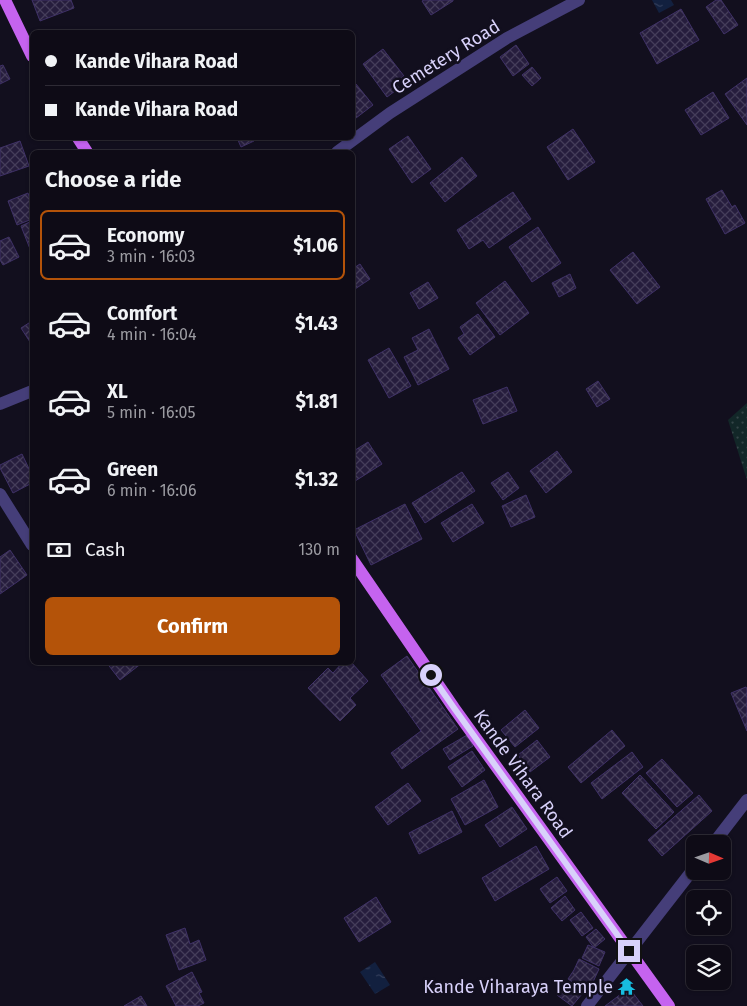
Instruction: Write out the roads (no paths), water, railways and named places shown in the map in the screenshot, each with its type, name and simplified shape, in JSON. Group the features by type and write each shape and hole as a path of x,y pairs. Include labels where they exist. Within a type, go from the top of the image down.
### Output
{"main road":[{"path":"5,0 30,52"},
{"name":"Kande Vihara Road","path":"355,564 454,708 669,1006"}],"street":[{"name":"Cemetery Road","path":"355,139 390,113 507,38 578,0"},
{"name":"Cemetery Road","path":"341,150 354,140"},
{"path":"0,404 30,392"},
{"path":"0,494 30,542"},
{"path":"720,835 747,800"},
{"path":"587,1006 686,878"}],"water":[{"path":"652,0 671,0 674,5 659,13"},
{"path":"375,962 390,985 375,994 360,972"}],"place":[{"name":"Kande Viharaya Temple","path":"627,987"}]}
